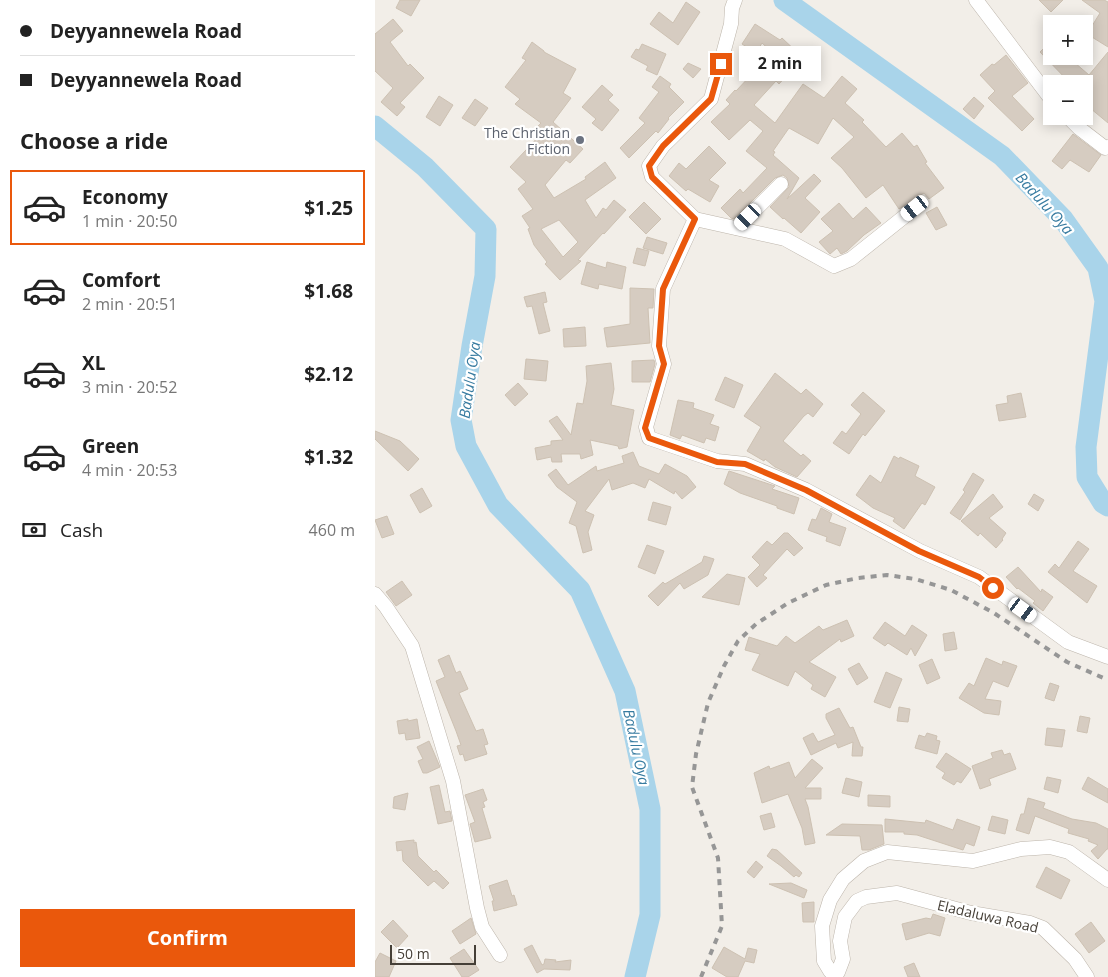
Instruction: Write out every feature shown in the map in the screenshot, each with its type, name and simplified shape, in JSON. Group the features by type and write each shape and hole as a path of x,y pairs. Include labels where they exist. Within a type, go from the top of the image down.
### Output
{"street":[{"path":"735,0 731,24 711,99 663,146 649,166 652,177 695,219 785,239 834,266 851,259 915,208"},
{"path":"976,0 1043,88"},
{"path":"1076,125 1105,148 1108,147"},
{"path":"737,228 781,184"},
{"path":"695,219 663,289 659,346 664,364 645,428 649,438 717,462 745,464 806,490 919,551 979,577 1068,642 1108,657"},
{"path":"375,594 412,646 453,781 482,927 500,955"},
{"name":"Eladaluwa Road","path":"1087,977 1075,959 1043,928 1030,923 971,913 897,893 866,897 857,901 845,916 840,941 843,959 838,972 831,974 824,961 822,926 830,900 843,880 864,861 887,852 973,861 1021,849 1050,847 1069,852 1108,880"}],"building":[{"path":"400,0 420,0 411,16 396,8"},
{"path":"1039,0 1063,0 1051,12"},
{"path":"1082,0 1104,0 1108,2 1108,47 1093,38 1093,24 1100,13"},
{"path":"686,2 700,12 678,45 650,24 659,12 673,23"},
{"path":"393,19 403,31 390,42 408,66 410,64 424,78 400,103 405,107 397,116 381,102 393,88 375,71 375,34"},
{"path":"755,24 780,40 782,38 800,55 785,71 788,74 779,84 776,81 754,105 775,123 803,84 824,98 842,76 857,89 845,103 864,120 862,122 886,147 902,133 914,147 917,145 927,162 925,163 944,188 929,199 924,193 899,209 883,185 866,198 842,168 831,158 854,137 833,118 818,144 789,128 773,151 775,152 773,155 799,178 787,199 814,174 821,181 805,198 820,212 801,233 770,207 789,187 787,178 783,175 775,178 734,219 731,218 721,208 740,189 743,193 767,168 746,151 763,131 750,120 729,140 711,122 730,104 726,100 752,74 749,71 755,64 763,71 777,57 762,43 756,53 742,44"},
{"path":"532,42 544,52 576,69 563,93 571,98 553,122 583,149 570,163 566,160 545,185 554,198 586,179 585,177 605,162 616,178 585,200 596,218 603,208 606,210 614,200 626,210 578,260 581,261 560,280 545,264 547,262 534,245 528,229 530,228 522,216 533,209 518,189 526,182 510,167 540,135 534,130 541,123 515,104 520,99 505,87 526,60 522,58","holes":["559,220 578,242 563,257 541,229"]},
{"path":"642,44 666,54 657,75 646,70 648,66 631,57 636,49 639,50"},
{"path":"1108,52 1108,123 1093,110 1093,75 1089,75"},
{"path":"1006,55 1028,83 1012,96 1034,119 1022,131 988,98 995,91 980,75"},
{"path":"688,63 701,69 693,78 683,69"},
{"path":"1053,65 1077,65 1089,75 1062,75"},
{"path":"660,76 671,84 669,87 684,102 668,118 658,133 656,131 629,158 620,148 645,123 639,118 659,92 652,87"},
{"path":"602,85 613,95 608,100 619,110 602,131 592,123 596,119 582,107"},
{"path":"439,96 453,105 440,126 426,117"},
{"path":"974,97 984,106 974,119 963,109"},
{"path":"475,99 488,108 475,126 462,118"},
{"path":"1073,134 1101,155 1089,172 1070,160 1062,169 1052,161"},
{"path":"709,146 726,163 709,180 719,186 710,202 688,189 686,191 669,176 679,163 686,169"},
{"path":"644,202 661,219 646,234 629,217"},
{"path":"839,203 853,219 866,207 881,223 864,235 847,251 841,254 837,248 830,254 819,242 833,231 821,219"},
{"path":"937,207 947,225 936,230 926,213"},
{"path":"647,237 667,243 663,254 643,248"},
{"path":"637,248 649,251 645,266 633,263"},
{"path":"587,262 606,268 607,262 626,267 622,289 599,284 598,289 581,284"},
{"path":"630,288 654,289 653,308 648,308 650,343 607,347 604,328 630,324"},
{"path":"545,292 547,302 543,303 550,331 539,334 532,306 527,307 524,297"},
{"path":"585,327 586,346 564,347 563,329"},
{"path":"526,359 548,361 546,381 524,379"},
{"path":"654,360 655,364 650,382 632,382 632,361"},
{"path":"611,363 614,389 611,405 634,410 627,447 619,449 618,446 590,440 593,455 581,459 580,454 561,454 562,462 552,462 551,457 537,460 535,448 551,445 551,441 563,440 549,421 557,416 571,435 577,403 583,404 587,381 586,366"},
{"path":"775,373 801,394 806,389 823,404 813,417 808,413 804,416 783,441 801,456 803,454 811,461 797,477 747,451 761,427 744,416"},
{"path":"725,377 743,385 734,408 715,400"},
{"path":"518,383 528,394 515,406 505,395"},
{"path":"863,392 885,411 865,436 863,434 849,454 833,443 842,431 846,434 861,414 851,405"},
{"path":"1021,393 1026,417 999,421 996,405 1008,403 1007,396"},
{"path":"678,400 694,403 693,408 714,415 710,424 719,427 715,441 706,438 704,443 682,435 680,439 670,435"},
{"path":"375,431 400,441 419,459 408,471 375,439"},
{"path":"633,452 639,466 659,474 665,464 687,476 696,487 682,499 675,491 674,494 649,479 645,488 633,483 612,490 609,479 585,511 594,515 588,532 592,550 583,553 576,526 569,523 577,502 557,487 548,475 556,469 568,485 596,466 597,471 624,463 622,456"},
{"path":"894,456 919,466 915,476 935,487 925,505 922,503 904,529 893,521 895,518 873,508 856,495 870,475 881,483"},
{"path":"729,471 775,486 772,489 799,498 794,514 740,493 724,484"},
{"path":"973,473 984,480 960,520 950,513 965,492 963,490"},
{"path":"422,488 432,506 420,513 410,495"},
{"path":"993,494 1003,507 989,518 1006,533 996,548 980,533 978,536 961,521"},
{"path":"1034,494 1044,500 1038,511 1028,504"},
{"path":"653,502 671,507 666,525 648,520"},
{"path":"821,508 832,514 829,522 846,528 840,546 826,541 827,537 808,530 812,519 816,520"},
{"path":"387,516 394,534 382,538 375,520"},
{"path":"784,533 788,533 803,548 794,556 787,549 763,575 767,578 757,587 748,577 760,565 752,557 767,541 772,545"},
{"path":"1078,541 1089,549 1073,571 1097,586 1087,603 1048,572 1055,564 1059,568"},
{"path":"647,545 664,551 655,574 638,567"},
{"path":"704,556 714,559 708,575 684,589 680,583 658,606 648,596 663,582 665,584 702,562"},
{"path":"1018,567 1041,592 1042,589 1053,597 1043,611 1033,603 1035,601 1017,589 1006,577"},
{"path":"727,574 745,578 739,605 702,597"},
{"path":"402,581 412,595 396,606 386,592"},
{"path":"847,620 854,636 841,642 840,639 809,662 836,677 825,697 811,689 813,685 795,671 788,686 752,670 760,654 745,650 749,637 777,646 786,636 795,643 819,626 823,630"},
{"path":"885,622 905,636 912,625 927,635 915,656 911,648 907,655 888,643 885,646 873,638"},
{"path":"954,632 957,649 945,651 943,634"},
{"path":"449,655 456,673 460,671 468,689 459,693 476,731 483,729 488,744 484,745 487,754 465,761 463,754 460,755 457,746 461,745 436,681 445,677 438,660"},
{"path":"986,658 1002,665 1003,661 1017,666 1008,687 993,681 985,699 1001,701 999,715 984,713 959,698 969,683 974,686"},
{"path":"932,659 940,678 927,684 919,665"},
{"path":"859,663 868,678 857,685 848,669"},
{"path":"886,672 902,679 890,708 874,702"},
{"path":"1050,683 1059,686 1054,701 1045,698"},
{"path":"899,707 910,709 908,722 897,721"},
{"path":"839,708 850,728 853,727 861,747 863,747 862,756 852,756 853,742 838,748 836,743 811,755 803,738 813,733 818,742 835,735 826,718 826,714"},
{"path":"1080,716 1090,718 1087,733 1077,731"},
{"path":"408,719 408,721 417,719 420,738 406,740 405,733 399,734 397,721"},
{"path":"1047,728 1065,730 1062,747 1045,745"},
{"path":"927,733 937,736 936,740 940,741 937,754 915,748 919,735 925,737"},
{"path":"429,741 440,767 423,773 418,761 423,759 417,747"},
{"path":"1002,750 1004,755 1010,753 1016,769 989,779 991,785 980,789 972,766 993,758 991,753"},
{"path":"946,753 971,769 961,783 957,781 954,785 942,778 945,773 936,767"},
{"path":"812,759 823,768 805,788 821,788 821,799 805,799 815,843 805,845 802,828 788,794 762,803 754,773 769,766 770,769 789,762 795,778"},
{"path":"1047,777 1061,780 1058,793 1044,789"},
{"path":"1088,777 1108,789 1108,803 1082,789"},
{"path":"846,778 862,782 859,797 842,793"},
{"path":"439,785 445,812 450,811 452,821 438,824 430,787"},
{"path":"483,789 487,800 483,802 485,807 482,808 491,838 475,842 470,824 475,822 465,795"},
{"path":"408,793 405,810 393,808 394,797"},
{"path":"868,795 890,796 890,807 868,806"},
{"path":"1028,798 1045,803 1043,808 1072,819 1096,823 1108,829 1108,849 1098,859 1091,851 1098,845 1088,841 1089,839 1068,833 1069,829 1035,816 1029,834 1016,830 1021,814 1024,814"},
{"path":"771,813 775,827 764,830 760,816"},
{"path":"992,816 1008,820 1005,834 988,830"},
{"path":"885,819 925,823 926,820 953,830 957,819 980,827 974,846 966,843 963,850 917,835 904,834 904,832 885,832"},
{"path":"842,824 882,825 884,844 869,850 862,850 860,836 826,835"},
{"path":"414,840 418,856 434,872 436,870 449,883 443,889 434,881 428,886 403,861 402,850 397,851 396,842"},
{"path":"772,849 777,850 802,873 799,877 796,875 794,877 767,856"},
{"path":"756,861 763,867 754,878 747,872"},
{"path":"1046,867 1070,880 1061,899 1036,887"},
{"path":"507,880 517,905 494,911 492,901 494,901 489,886"},
{"path":"791,883 807,890 804,898 769,884"},
{"path":"814,902 814,922 803,922 802,903"},
{"path":"933,914 945,918 940,936 929,933 906,940 902,924 926,918 931,919"},
{"path":"471,918 476,934 460,944 452,931"},
{"path":"393,920 408,936 397,948 381,932"},
{"path":"1091,922 1105,941 1089,953 1075,934"},
{"path":"532,945 542,965 545,959 556,960 555,962 571,960 570,970 544,969 537,973 524,949"},
{"path":"724,947 745,959 748,948 757,950 754,963 745,961 738,977 727,977 712,968"},
{"path":"464,949 479,970 468,977 462,977 450,958"},
{"path":"380,953 396,961 389,977 375,977 375,962"},
{"path":"914,963 920,977 908,977 904,967"}],"waterway":[{"name":"Badulu Oya","path":"784,0 1002,156 1063,219 1098,268 1105,301 1086,447 1087,477 1103,503 1108,506"},
{"name":"Badulu Oya","path":"375,126 425,167 486,229 485,276 461,420 466,446 498,505 580,590 625,691 650,809 650,915 635,977"}],"railway":[{"path":"701,977 722,926 718,858 692,787 696,754 708,703 724,666 738,641 756,624 788,603 826,585 858,578 887,575 915,579 951,590 994,613 1067,662 1108,680"}],"place":[{"name":"The Christian Fiction","path":"580,140"}],"route":[{"path":"721,64 711,99 663,146 649,166 652,177 695,219 663,289 659,346 664,364 645,428 649,438 717,462 745,464 806,490 919,551 979,577 993,588"}]}
